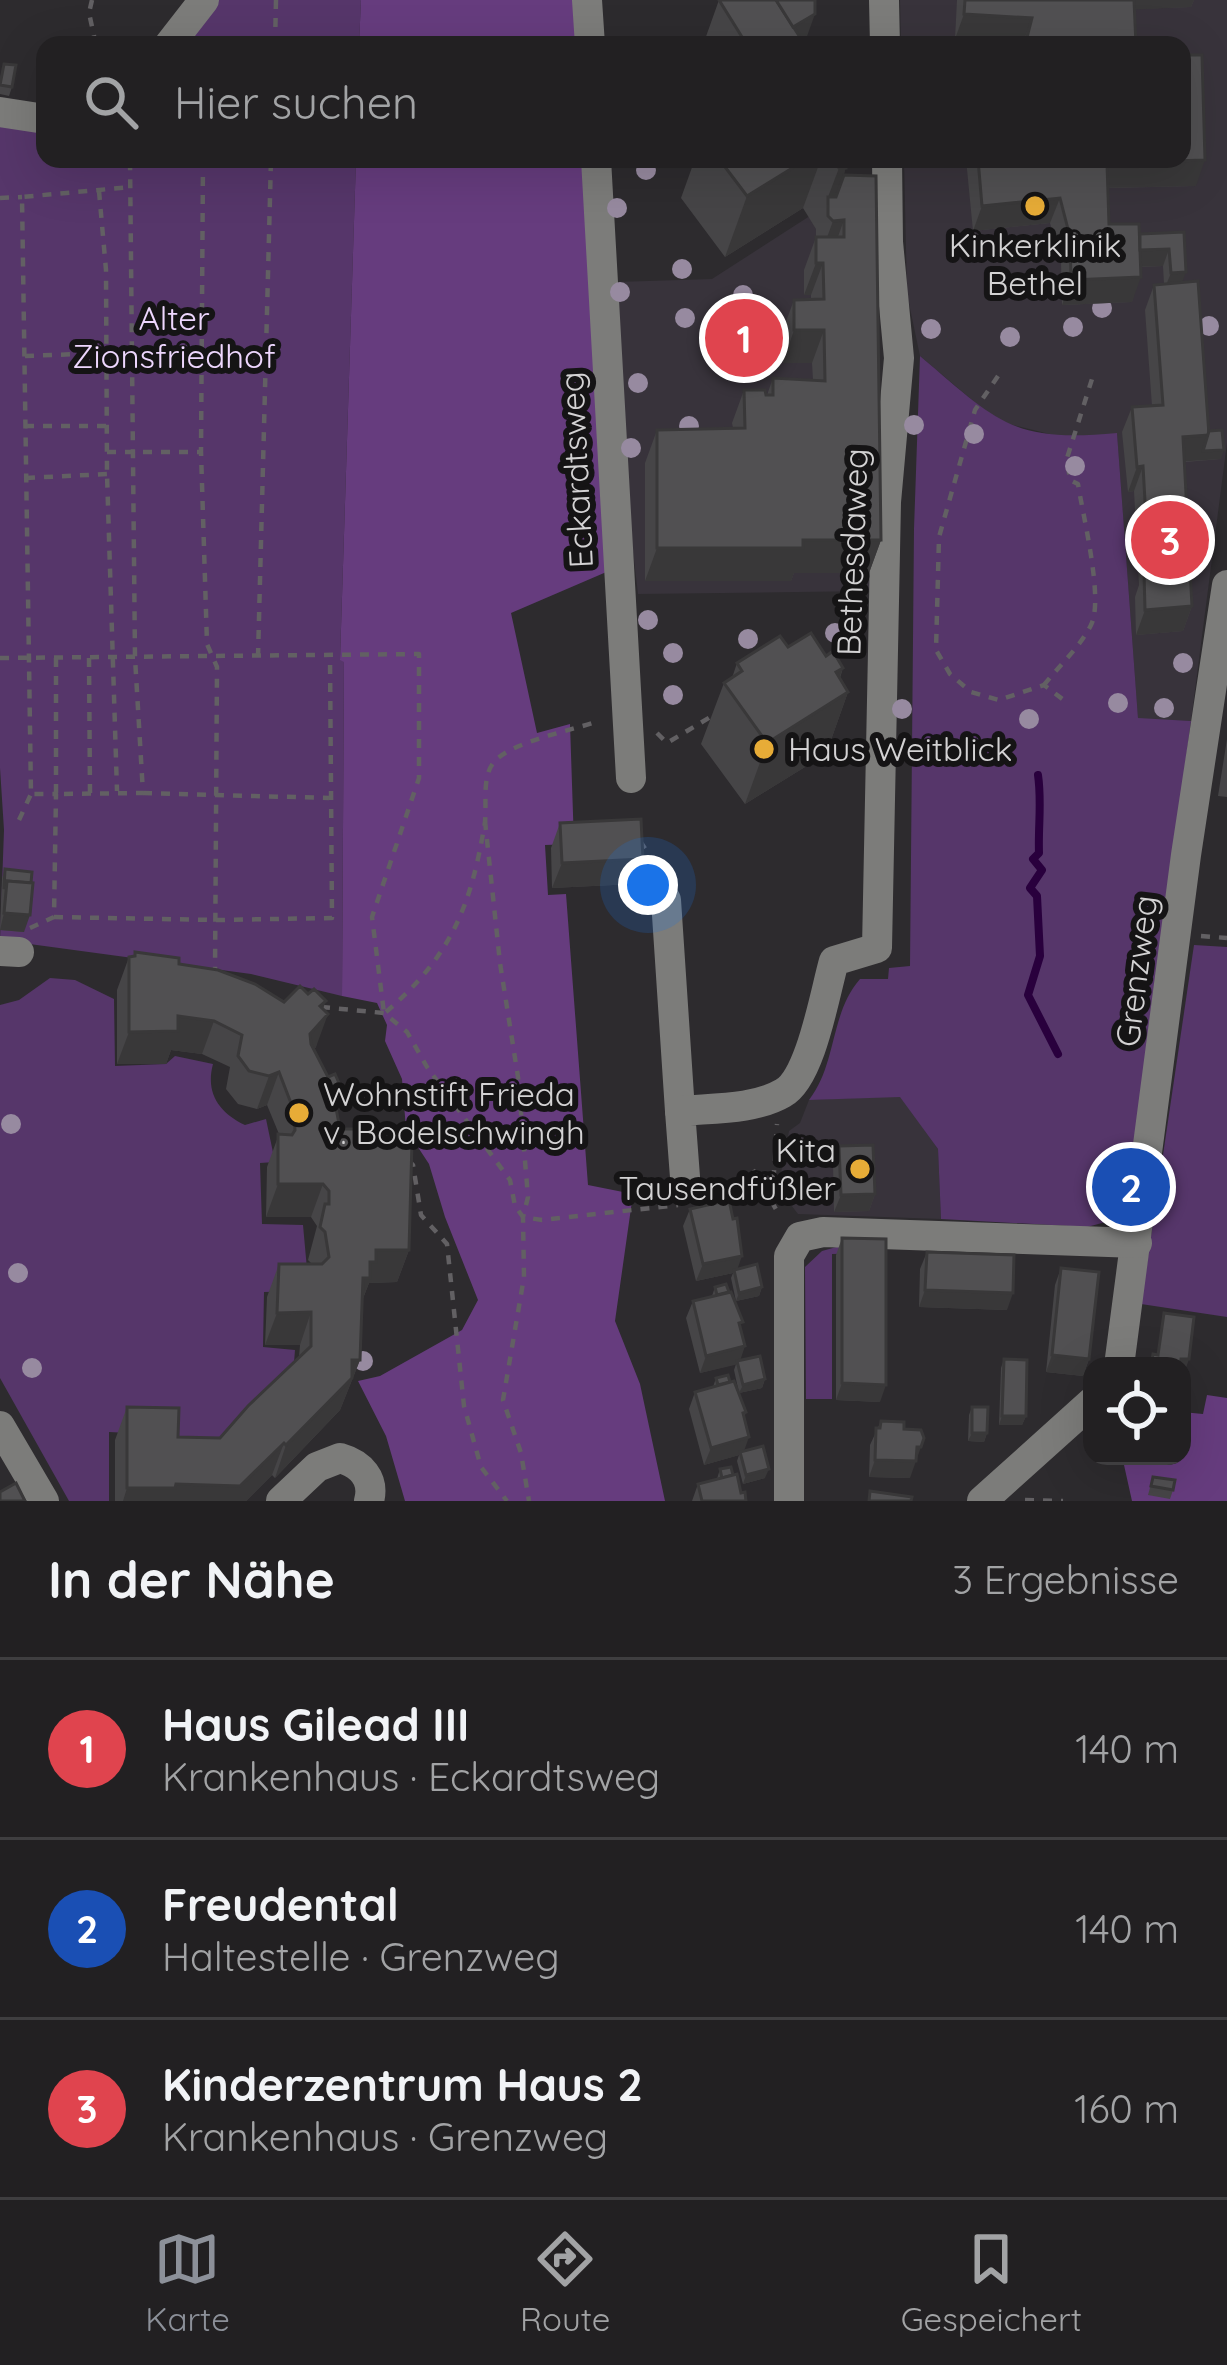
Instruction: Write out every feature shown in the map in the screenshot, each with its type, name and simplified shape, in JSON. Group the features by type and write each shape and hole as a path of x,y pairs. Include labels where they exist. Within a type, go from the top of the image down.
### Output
{"street":[{"path":"177,36 204,0"},
{"path":"587,0 589,36"},
{"path":"884,0 885,36"},
{"path":"0,112 36,118"},
{"name":"Eckardtsweg","path":"596,168 631,778"},
{"name":"Bethesdaweg","path":"680,1111 746,1105 786,1093 802,1072 834,961 877,948 886,502 899,358 886,168"},
{"name":"Grenzweg","path":"1120,1357 1186,855 1227,585"},
{"path":"666,900 687,1195"},
{"path":"789,1498 789,1256 800,1237 824,1232 1137,1243"},
{"path":"982,1501 1083,1410"},
{"path":"0,1426 44,1501"},
{"path":"291,1499 317,1467 340,1458 363,1469 369,1480 369,1501"}],"path":[{"path":"92,0 89,14 94,36"},
{"path":"275,36 276,0"},
{"path":"130,168 135,658 143,793"},
{"path":"203,168 201,452 207,644 217,668 215,976"},
{"path":"258,657 271,168"},
{"path":"0,198 131,188"},
{"path":"99,191 106,270 107,474 118,793"},
{"path":"19,820 31,794 22,197"},
{"path":"25,356 107,353"},
{"path":"998,376 975,410 939,537 936,650 950,674 971,692 999,700 1044,685 1094,620 1098,592 1078,484 1070,480 1066,458 1092,379"},
{"path":"26,426 107,426"},
{"path":"107,452 201,452"},
{"path":"26,478 107,474"},
{"path":"0,658 419,654 419,778 372,916 384,1013"},
{"path":"16,944 54,917 332,917 329,657"},
{"path":"54,917 56,658"},
{"path":"88,658 90,793"},
{"path":"1044,685 1069,704"},
{"path":"384,1013 423,980 447,947 464,910 484,821 488,773 496,760 625,713 644,720 668,742 719,712"},
{"path":"31,794 331,798"},
{"path":"484,821 518,1077 528,1197 523,1217 524,1277 503,1400 521,1453 529,1501"},
{"path":"638,839 662,873 666,900"},
{"path":"16,944 30,911"},
{"path":"316,1007 384,1013 406,1032 510,1180 515,1206 523,1217 542,1220 687,1195 767,1195 753,1170"},
{"path":"378,1136 413,1165 421,1215 447,1244 464,1406 481,1467 507,1501"},
{"path":"1014,1501 1064,1501"}],"shaded area":[{"path":"361,0 583,0 585,36 359,36"},
{"path":"900,0 1227,0 1227,443 1191,721 1138,719 1117,434 1066,438 997,421 920,356 907,294 904,168 1191,168 1191,36 901,36"},
{"path":"356,168 590,168 611,570 511,613 537,733 570,724 574,844 545,845 548,895 566,894 588,1185 633,1194 615,1321 640,1384 665,1501 405,1501 386,1436 358,1381 380,1376 462,1330 478,1300 429,1164 406,1129 402,1079 385,1041 387,1025 377,1003 342,996 344,662 340,660"},
{"path":"861,183 871,591 638,594 616,282 712,279"},
{"name":"Kita Tausendfüßler","path":"900,1096 938,1149 941,1219 798,1214 778,1188 789,1131 800,1123 809,1100"},
{"path":"1207,1395 1227,1398 1227,1501 1132,1501 1124,1465 1191,1465 1191,1413 1203,1414"}],"green space":[{"path":"215,0 361,0 359,36 186,36"},
{"name":"Alter Zionsfriedhof","path":"0,122 36,128 36,168 356,168 340,659 344,661 342,996 251,974 0,940 4,830 0,768"},
{"path":"920,356 1008,423 1052,434 1117,433 1138,718 1191,721 1126,1207 1117,1219 1087,1227 941,1219 938,1149 900,1097 809,1100 825,1071 850,992 860,979 888,979 889,968 910,966"},
{"path":"1194,945 1227,947 1227,1317 1141,1304"},
{"path":"50,978 75,980 114,999 115,1066 166,1064 175,1056 213,1064 213,1093 228,1115 245,1125 266,1119 275,1162 260,1163 262,1224 303,1225 309,1291 264,1292 263,1347 295,1350 293,1375 206,1464 169,1435 109,1432 109,1501 69,1501 0,1378 0,1005 19,1000"},
{"path":"840,1246 878,1253 832,1254 832,1399 806,1399 805,1267 822,1251"}],"building":[{"path":"719,0 776,0 799,36 741,36"},
{"path":"776,0 815,0 815,14 793,27"},
{"path":"965,0 1134,0 1136,36 1027,36 1032,18 964,14"},
{"path":"1191,55 1202,55 1205,160 1191,160"},
{"path":"4,64 16,65 12,87 0,85"},
{"path":"726,168 792,168 747,196"},
{"path":"979,168 1107,168 1109,224 1139,224 1141,277 1071,280 1070,237 1060,198 982,206"},
{"path":"844,175 876,176 881,540 803,540 803,548 657,548 657,430 745,428 744,390 773,395 773,378 825,381 824,330 794,330 794,300 824,299 823,263 816,263 816,237 844,237 844,220 833,221 828,216 828,197 836,197"},
{"path":"1184,232 1186,272 1171,273 1169,249 1140,250 1140,234"},
{"path":"1198,281 1209,435 1183,437 1192,606 1145,610 1144,572 1149,571 1143,466 1137,467 1132,407 1163,405 1154,285"},
{"path":"1222,430 1224,450 1203,451 1209,431"},
{"path":"811,633 826,656 833,651 843,668 836,672 848,692 767,743 724,683 742,671 737,663 780,636 788,647"},
{"path":"641,819 643,859 562,863 560,823"},
{"path":"5,869 32,872 31,883 7,881 4,889"},
{"path":"7,881 33,883 30,915 4,913"},
{"path":"135,952 218,970 284,1002 300,986 308,994 314,989 326,1001 320,1006 328,1014 310,1034 311,1044 328,1077 335,1074 339,1083 332,1087 340,1129 367,1129 367,1143 412,1142 409,1250 376,1250 376,1262 370,1262 370,1278 363,1278 360,1360 352,1360 352,1378 240,1486 127,1488 127,1407 179,1408 178,1437 220,1438 311,1346 311,1312 277,1313 279,1264 322,1264 329,1257 320,1227 329,1191 323,1184 278,1184 278,1134 292,1135 294,1111 279,1072 269,1076 249,1071 238,1056 242,1035 214,1021 178,1016 178,1031 129,1032 129,957"},
{"path":"873,1145 875,1194 841,1195 839,1146"},
{"path":"729,1200 733,1219 737,1218 742,1256 703,1264 690,1209"},
{"path":"842,1238 886,1239 886,1385 842,1383"},
{"path":"927,1252 1014,1255 1013,1293 925,1290"},
{"path":"757,1264 762,1287 739,1293 734,1270"},
{"path":"1061,1268 1099,1272 1089,1357 1052,1355"},
{"path":"726,1284 729,1292 717,1295 715,1287"},
{"path":"731,1292 743,1322 739,1323 745,1346 706,1356 693,1301"},
{"path":"1164,1313 1194,1317 1189,1357 1152,1357 1158,1355"},
{"path":"760,1356 765,1379 743,1385 737,1361"},
{"path":"1004,1359 1027,1360 1026,1416 1002,1416"},
{"path":"734,1381 749,1437 711,1448 695,1392"},
{"path":"972,1407 988,1407 987,1433 972,1433"},
{"path":"881,1421 904,1422 904,1429 921,1430 924,1438 917,1447 916,1461 875,1460 876,1428"},
{"path":"763,1446 769,1469 746,1475 740,1452"},
{"path":"731,1467 733,1475 722,1478 720,1469"},
{"path":"737,1474 746,1501 702,1501 698,1484"},
{"path":"1153,1477 1175,1480 1173,1490 1151,1486"},
{"path":"16,1483 25,1501 0,1501 0,1492"},
{"path":"870,1491 912,1497 911,1501 869,1501"}],"waterway":[{"path":"1038,775 1039,853 1033,859 1042,870 1030,888 1037,896 1040,956 1028,995 1058,1054"}],"place":[{"name":"Kinkerklinik Bethel","path":"1035,206"},
{"name":"Haus Gilead III","path":"744,338"},
{"name":"Kinderzentrum Haus 2","path":"1170,540"},
{"name":"Haus Weitblick","path":"764,749"},
{"name":"Wohnstift Frieda v. Bodelschwingh","path":"299,1113"},
{"name":"Kita Tausendfüßler","path":"860,1169"},
{"name":"Freudental","path":"1131,1187"}]}
